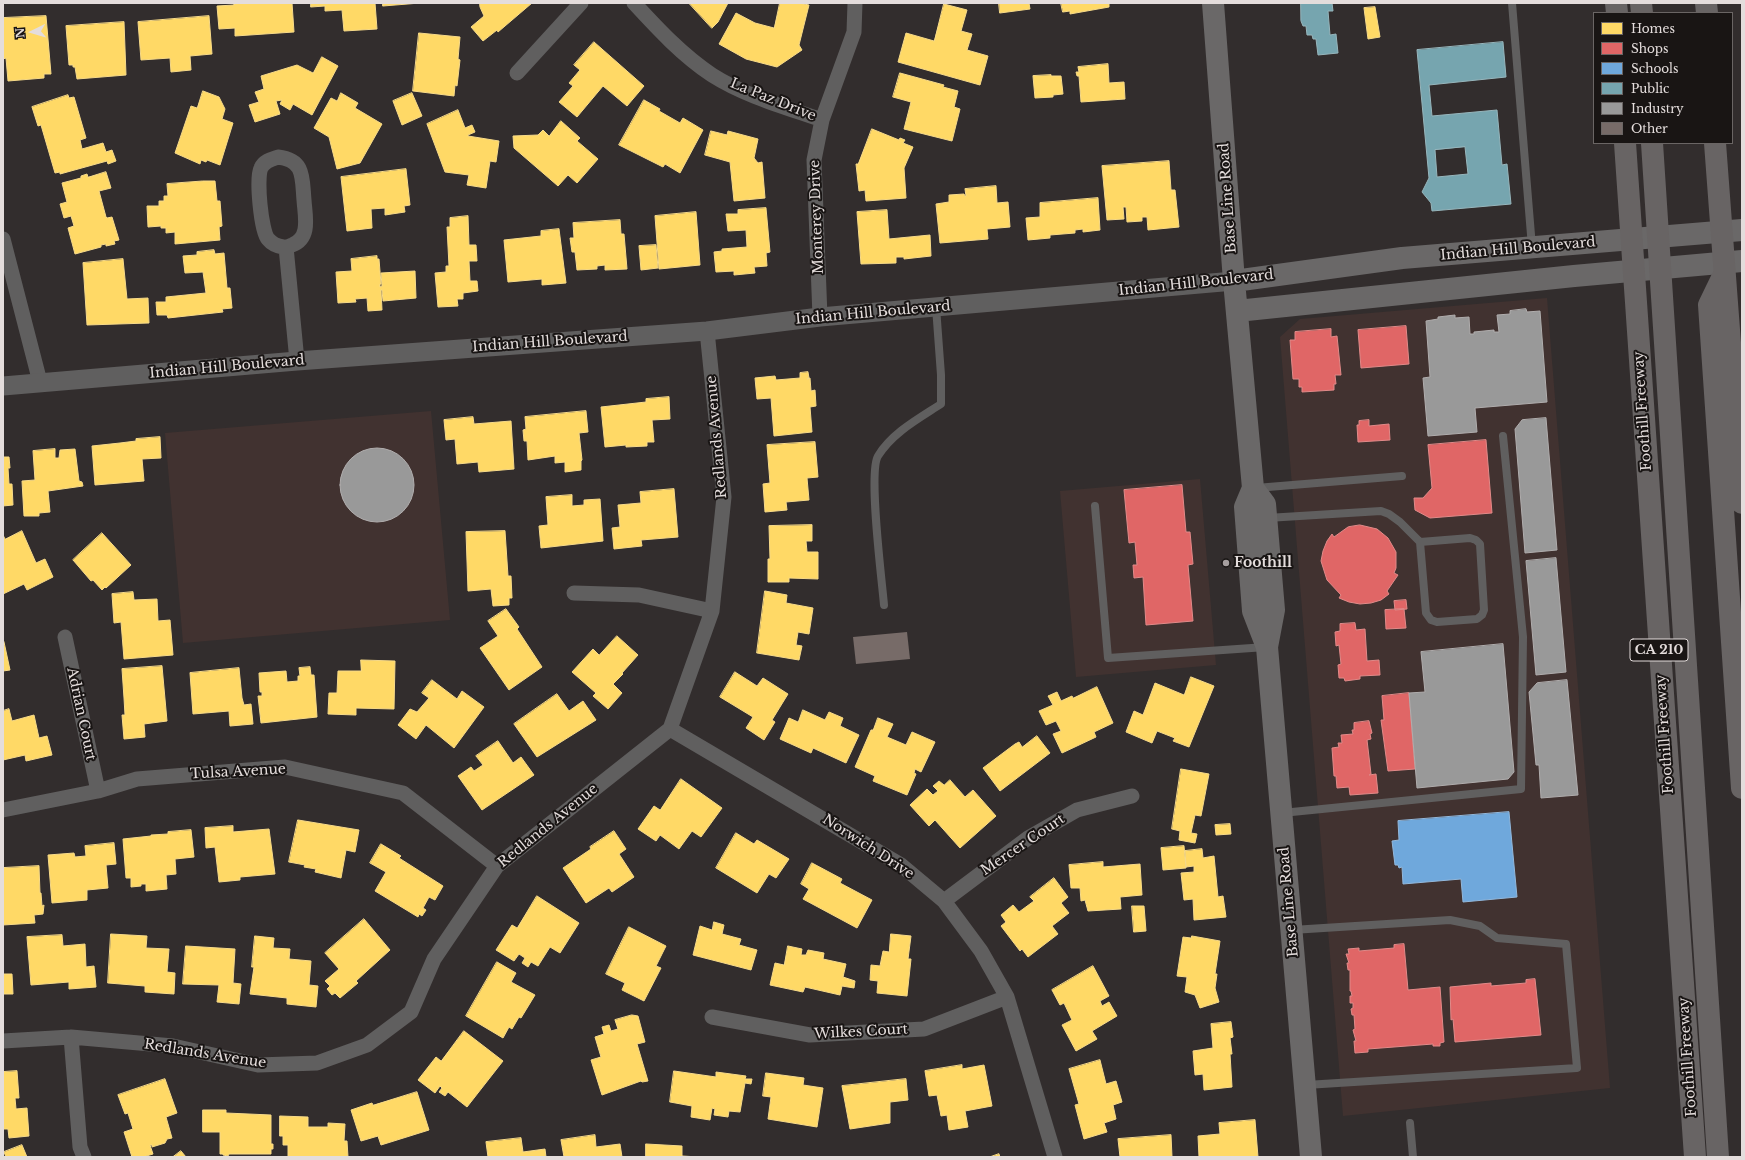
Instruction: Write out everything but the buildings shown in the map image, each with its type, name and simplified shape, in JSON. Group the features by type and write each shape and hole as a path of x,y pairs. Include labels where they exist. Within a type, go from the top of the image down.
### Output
{"highway":[{"name":"Foothill Freeway","path":"1625,144 1695,1157"},
{"path":"1652,144 1718,1157"},
{"path":"1715,144 1742,504"},
{"path":"1724,274 1709,305 1742,788"}],"main road":[{"name":"Base Line Road","path":"1213,3 1234,281 1253,488 1245,507 1253,611 1267,647"},
{"name":"Indian Hill Boulevard","path":"1234,281 1402,258 1742,230"},
{"path":"1237,311 1574,276 1742,262"},
{"name":"Base Line Road","path":"1253,488 1265,504 1274,610 1267,647 1311,1157"}],"street":[{"path":"518,73 581,3"},
{"name":"La Paz Drive","path":"634,3 677,48 713,75 752,95 822,120"},
{"name":"Monterey Drive","path":"820,317 814,160 822,120 854,32 855,3"},
{"path":"278,157 288,158 298,164 302,174 306,226 304,235 298,242 286,248 273,244 267,238 263,230 258,177 261,167 269,160 278,157"},
{"path":"3,239 40,382"},
{"path":"286,248 297,361"},
{"name":"Indian Hill Boulevard","path":"3,386 297,361 707,331 820,317 1234,281"},
{"name":"Redlands Avenue","path":"3,1041 71,1037 173,1046 258,1065 317,1063 367,1045 411,1012 434,959 497,866 670,729 712,611 724,496 707,331"},
{"path":"574,593 639,595 712,611"},
{"name":"Adrian Court","path":"65,637 98,791"},
{"name":"Norwich Drive","path":"670,729 901,865 944,901 981,950 1006,997 1055,1157"},
{"name":"Tulsa Avenue","path":"3,810 98,791 137,779 285,767 403,793 497,866"},
{"name":"Mercer Court","path":"944,901 1028,838 1077,810 1132,796"},
{"name":"Wilkes Court","path":"712,1017 810,1035 924,1029 1006,997"},
{"path":"71,1037 80,1147 84,1157"}],"lane":[{"path":"1512,3 1532,248"},
{"path":"884,605 874,481 876,458 888,442 908,425 941,404 941,375 936,307"},
{"path":"1281,813 1521,789 1523,637 1504,436"},
{"path":"1253,488 1402,476"},
{"path":"1095,506 1108,658 1267,647"},
{"path":"1266,518 1381,511 1389,514 1400,522 1420,542 1426,613 1431,620 1437,622 1477,619 1482,615 1484,610 1480,544 1476,540 1470,538 1420,542"},
{"path":"1291,930 1450,920 1480,926 1498,938 1566,944 1577,1068 1305,1085"},
{"path":"1410,1123 1413,1157"}],"shaded area":[{"path":"1547,298 1610,1088 1343,1116 1280,337 1300,319"},
{"path":"431,411 450,620 183,643 165,433"},
{"path":"1200,479 1216,665 1076,677 1060,491"}],"place":[{"name":"Foothill","path":"1226,563"}]}
